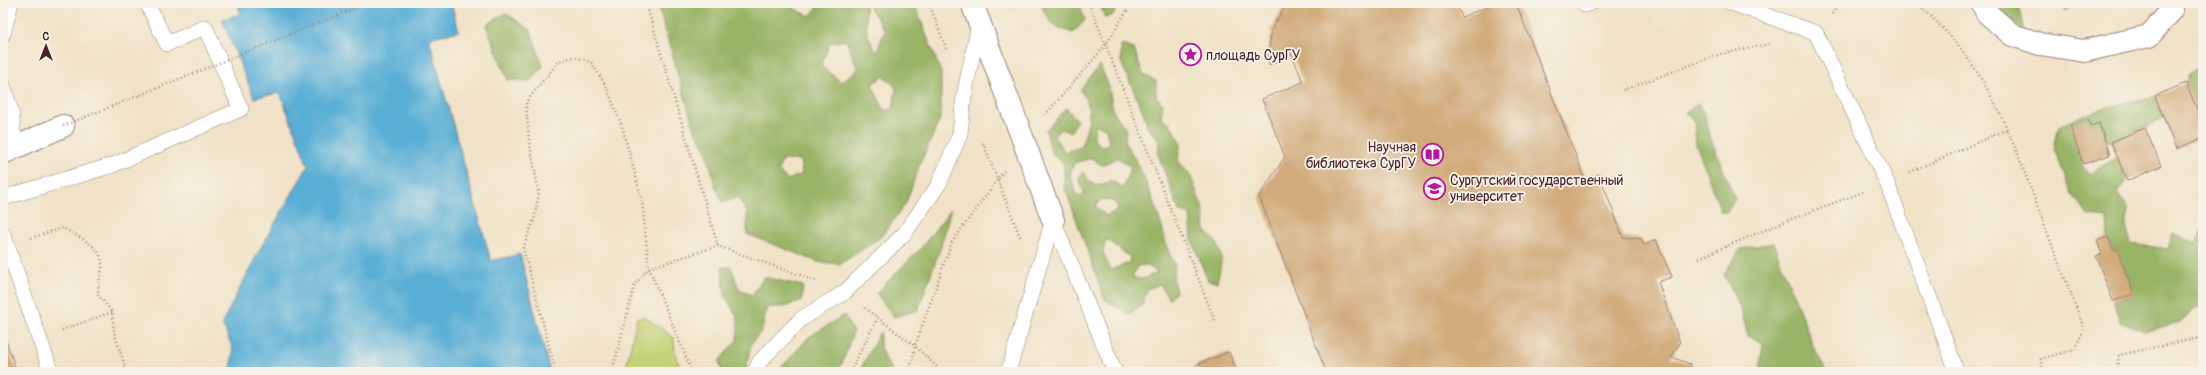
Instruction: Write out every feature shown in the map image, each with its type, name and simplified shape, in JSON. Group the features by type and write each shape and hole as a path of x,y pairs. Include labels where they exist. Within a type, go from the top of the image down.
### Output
{"street":[{"path":"1982,3 1987,13 2012,36 2040,44 2084,51 2149,36 2172,10"},
{"path":"976,12 1053,220"},
{"path":"9,150 63,126"}],"lane":[{"path":"3,34 11,3"},
{"path":"3,198 113,165 241,109 205,27 167,44 147,3"},
{"path":"1731,3 1816,33 1887,183 1957,372"},
{"path":"755,372 760,361 801,319 845,292 904,234 939,184 960,134 976,12"},
{"path":"3,85 11,112 9,150"},
{"path":"1010,372 1009,369 1053,220"},
{"path":"1053,220 1116,372"},
{"path":"6,240 51,372"}],"path":[{"path":"63,126 368,3"},
{"path":"646,3 718,246"},
{"path":"1089,3 1214,321"},
{"path":"1816,33 1840,3"},
{"path":"1916,3 1938,21 1979,73 2008,129 2084,329 2075,349 2041,359 2043,372"},
{"path":"1623,90 1720,54 1772,43"},
{"path":"556,372 523,248 534,220 539,193 529,140 526,102 559,61 574,58 591,62 606,86 622,126 642,200 649,268 692,372"},
{"path":"1698,258 1786,221 1887,183 2008,129"},
{"path":"6,240 63,228 97,249 102,266 98,285 98,295 112,312 114,332 125,366 122,372"},
{"path":"612,372 635,284 649,268 718,246 845,292 877,319 915,346 942,372"},
{"path":"39,338 112,312"},
{"path":"850,372 877,319"},
{"path":"2116,372 2119,355 2203,337"}],"green space":[{"path":"657,3 705,3 708,6 709,3 782,3 810,16 821,3 865,3 867,33 876,53 885,31 867,3 914,3 941,72 941,117 919,166 906,203 880,238 840,264 818,262 747,234 747,212 738,197 723,203 715,185 706,149 694,128","holes":["846,40 858,70 841,82 821,66 830,43","883,76 896,87 893,110 884,110 872,85","782,160 800,160 802,174 788,180 778,171"]},
{"path":"1046,3 1079,3 1085,20 1073,33 1052,25 1042,7"},
{"path":"1104,3 1120,3 1113,15 1105,18 1101,7"},
{"path":"1991,3 2017,3 2026,35"},
{"path":"2063,3 2077,3 2065,11"},
{"path":"505,13 530,29 543,66 531,81 508,80 486,25"},
{"path":"1121,45 1134,49 1143,74 1156,81 1156,96 1163,104 1161,118 1169,122 1181,142 1178,160 1191,177 1203,209 1205,230 1217,243 1222,260 1217,282 1208,281 1192,240 1190,215 1179,211 1158,154 1159,139 1148,129 1144,114 1121,62"},
{"path":"1100,65 1109,87 1113,111 1126,129 1125,143 1145,180 1162,227 1167,247 1175,264 1173,280 1176,292 1169,299 1160,284 1147,289 1142,305 1129,314 1105,300 1064,185 1064,164 1052,154 1046,130 1066,108 1077,120 1071,132 1059,129 1054,137 1065,152 1081,147 1088,124 1089,111 1085,98 1080,90","holes":["1095,125 1106,128 1109,144 1101,146 1094,138","1092,158 1101,165 1118,158 1131,167 1123,188 1111,180 1104,185 1091,183 1083,172 1078,179 1085,195 1077,196 1070,175 1074,163","1102,199 1115,202 1118,210 1106,216 1095,206","1106,239 1130,257 1129,263 1110,270 1103,252","1146,265 1158,272 1144,279 1132,278 1137,266"]},
{"path":"2203,65 2203,111 2197,109 2186,83 2189,73"},
{"path":"2155,96 2163,117 2145,128 2111,142 2089,131 2081,139 2082,165 2089,174 2117,157 2127,181 2117,193 2129,210 2126,226 2131,244 2168,249 2173,233 2196,243 2203,228 2203,305 2194,309 2180,322 2145,331 2120,322 2113,301 2133,294 2117,249 2113,250 2108,237 2107,218 2088,216 2071,192 2054,148 2059,126 2106,108"},
{"path":"1698,103 1705,117 1711,139 1735,199 1727,212 1721,212 1696,144 1694,120 1686,113"},
{"path":"951,209 941,246 918,310 894,317 876,293 922,247"},
{"path":"1773,243 1815,350 1827,372 1764,372 1760,365 1763,344 1748,336 1741,310 1724,274 1741,249"},
{"path":"722,267 731,267 739,290 752,295 764,277 803,286 802,300 785,307 767,307 762,330 751,344 746,370 744,372 722,372 719,361 737,340 738,319 725,296"},
{"path":"844,315 853,332 843,361 837,372 777,372 809,337"},
{"path":"645,317 674,338 675,354 682,372 625,372 637,318"},
{"path":"880,332 880,349 893,372 859,372"}],"water":[{"path":"238,3 451,3 459,31 429,38 491,261 520,254 550,372 231,372 233,349 222,323 260,249 308,166 280,93 254,98 222,20 240,14"}],"building":[{"name":"Сургутский государственный университет","path":"1286,3 1456,3 1462,17 1496,3 1516,3 1585,179 1599,174 1623,237 1641,239 1644,245 1656,240 1672,277 1658,282 1680,343 1671,357 1690,364 1693,372 1326,372 1259,196 1285,157 1262,99 1303,82 1292,54 1269,65 1268,53 1272,29"},
{"path":"2186,83 2203,124 2203,138 2176,149 2155,96"},
{"path":"2088,120 2090,126 2099,123 2110,155 2083,164 2070,125"},
{"path":"2145,128 2161,166 2127,181 2111,142"},
{"path":"2108,237 2113,250 2117,249 2134,294 2113,301 2096,256 2102,254 2097,241"},
{"path":"3,332 17,372 3,372"},
{"path":"1229,352 1237,372 1198,372 1196,365"}],"place":[{"name":"площадь СурГУ","path":"1190,55"},
{"name":"Научная библиотека СурГУ","path":"1432,155"},
{"name":"Сургутский государственный университет","path":"1434,188"}]}
